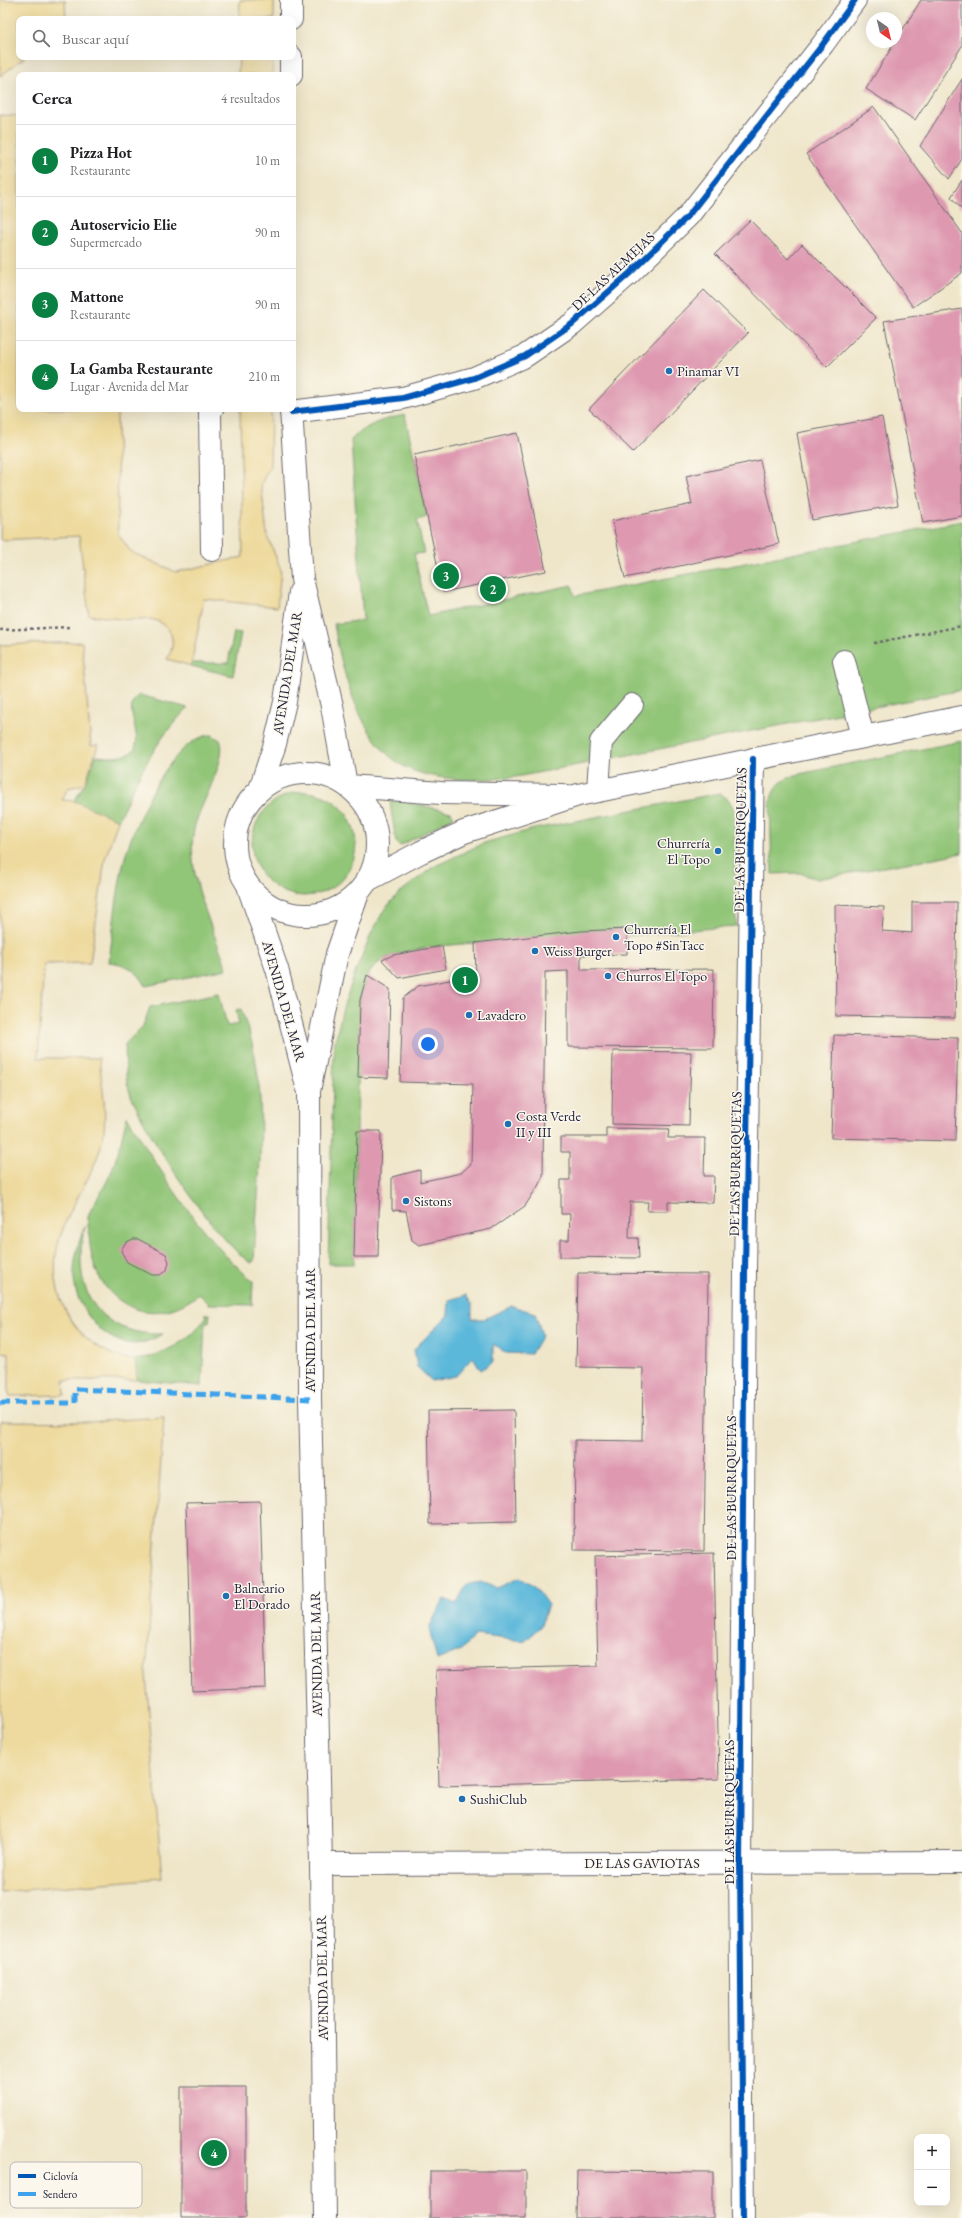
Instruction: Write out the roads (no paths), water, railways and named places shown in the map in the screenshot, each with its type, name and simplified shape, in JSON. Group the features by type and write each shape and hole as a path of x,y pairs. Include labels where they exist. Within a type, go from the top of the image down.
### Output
{"main road":[{"path":"291,0 291,16"},
{"name":"DE LAS ALMEJAS","path":"296,409 403,398 474,378 525,356 572,324 630,273 688,216 823,44 855,0"},
{"path":"291,60 291,72"},
{"path":"210,412 212,550"},
{"name":"AVENIDA DEL MAR","path":"291,412 302,579 332,706 347,786"},
{"name":"AVENIDA DEL MAR","path":"260,789 275,744 285,702 302,579"},
{"path":"844,661 863,737"},
{"path":"588,793 601,742 632,705"},
{"path":"362,887 375,862 378,841 373,820 367,808 347,786 329,776 311,772 287,775 276,779 260,789 247,803 239,819 234,836 234,855 240,873 249,888 264,902 282,911 302,915 323,913 336,908 362,887 421,852 464,832 588,793 962,717"},
{"name":"DE LAS BURRIQUETAS","path":"743,2218 740,1863 745,1271 753,759"},
{"path":"347,786 441,793 588,793"},
{"name":"AVENIDA DEL MAR","path":"324,2218 321,1864 310,1400 309,1091 337,954 362,887"},
{"name":"AVENIDA DEL MAR","path":"249,888 277,969 309,1091"},
{"name":"DE LAS GAVIOTAS","path":"321,1864 962,1862"}],"water":[{"path":"466,1295 472,1305 472,1319 484,1319 512,1306 535,1313 542,1335 531,1354 506,1353 493,1344 493,1362 481,1370 473,1357 456,1376 432,1381 417,1367 414,1349 448,1315 449,1300"},
{"path":"519,1578 535,1587 548,1605 540,1627 524,1641 475,1635 461,1650 437,1660 429,1628 444,1599 456,1604 467,1584 482,1582 497,1588"}],"place":[{"name":"Pinamar VI","path":"669,371"},
{"name":"Mattone","path":"446,576"},
{"name":"Autoservicio Elie","path":"493,589"},
{"name":"Churrería El Topo","path":"718,851"},
{"name":"Churrería El Topo #SinTacc","path":"616,937"},
{"name":"Weiss Burger","path":"535,951"},
{"name":"Churros El Topo","path":"608,976"},
{"name":"Pizza Hot","path":"465,980"},
{"name":"Lavadero","path":"469,1015"},
{"name":"Costa Verde II y III","path":"508,1124"},
{"name":"Sistons","path":"406,1201"},
{"name":"Balneario El Dorado","path":"226,1596"},
{"name":"SushiClub","path":"462,1799"},
{"name":"La Gamba Restaurante","path":"214,2153"}]}
